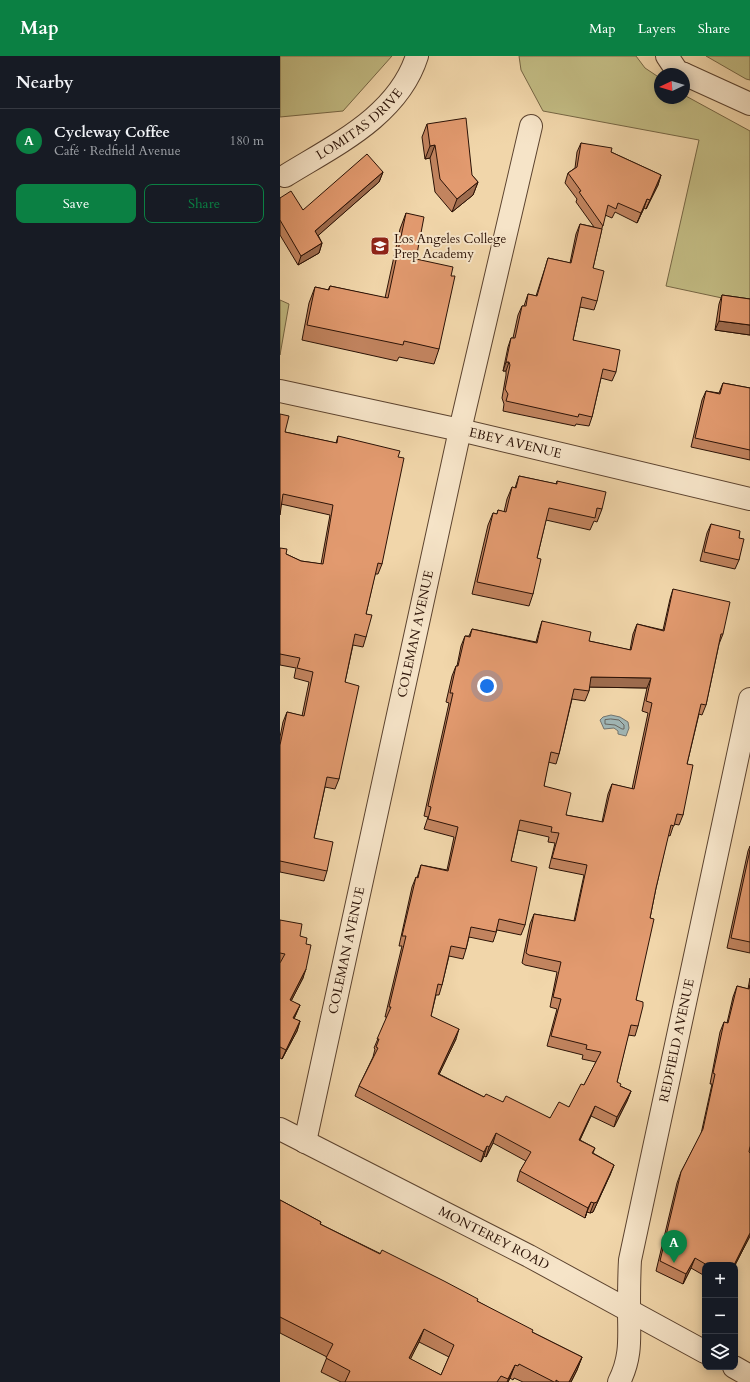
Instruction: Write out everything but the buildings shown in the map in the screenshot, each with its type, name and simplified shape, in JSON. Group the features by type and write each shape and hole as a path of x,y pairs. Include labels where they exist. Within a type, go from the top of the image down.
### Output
{"street":[{"name":"LOMITAS DRIVE","path":"285,176 363,128 394,96 412,70 417,56"},
{"path":"667,56 675,68"},
{"path":"690,77 750,104"},
{"name":"COLEMAN AVENUE","path":"305,1142 460,430 530,126"},
{"name":"EBEY AVENUE","path":"280,391 460,430 750,498"},
{"name":"REDFIELD AVENUE","path":"619,1382 626,1368 631,1340 629,1312 630,1260 750,699"},
{"name":"MONTEREY ROAD","path":"280,1129 529,1256 629,1312 702,1350"},
{"path":"738,1369 750,1376"}],"shaded area":[{"path":"280,56 392,56 343,111 280,117"},
{"path":"519,56 636,56 645,68 654,74 654,104 690,104 690,98 750,131 750,304 666,286 699,140 543,111 521,70"},
{"path":"706,56 750,56 750,80 746,79"},
{"path":"280,300 289,304 280,355"}],"water":[{"path":"611,715 620,717 628,722 629,728 626,736 618,734 618,731 614,728 604,729 600,720 603,717"}],"place":[{"name":"Los Angeles College Prep Academy","path":"380,246"},
{"name":"Cycleway Coffee","path":"674,1263"}]}
